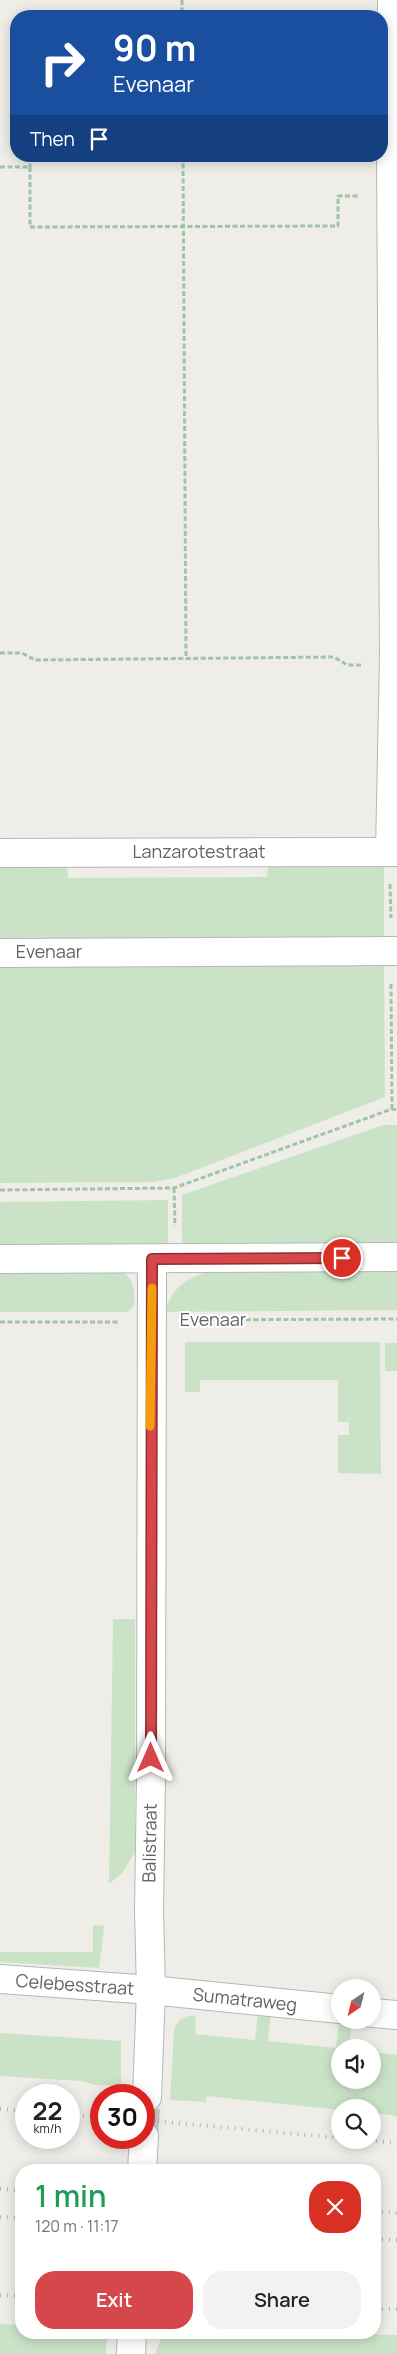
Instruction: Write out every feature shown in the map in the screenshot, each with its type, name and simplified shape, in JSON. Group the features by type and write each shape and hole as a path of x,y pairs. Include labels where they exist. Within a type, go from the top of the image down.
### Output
{"street":[{"path":"392,0 394,151 391,196 394,852"},
{"name":"Lanzarotestraat","path":"0,853 394,852"},
{"name":"Evenaar","path":"0,952 397,951"},
{"path":"0,1259 397,1257"},
{"name":"Balistraat","path":"147,2084 151,1990 149,1912 152,1259"},
{"name":"Celebesstraat","path":"0,1980 151,1990"},
{"name":"Sumatraweg","path":"151,1990 331,2008"},
{"path":"381,2014 397,2015"},
{"path":"142,2164 143,2149"},
{"path":"131,2354 132,2339"}],"path":[{"path":"30,162 30,227 338,226 338,196 391,196"},
{"path":"183,162 186,658"},
{"path":"0,167 30,167"},
{"path":"0,653 22,653 35,660 334,657 347,664 378,665 394,656"},
{"path":"0,1190 174,1188 392,1109 397,1110"},
{"name":"Evenaar","path":"0,1322 397,1319"}],"green space":[{"path":"268,865 384,865 384,940 0,942 0,866 67,866 68,878 267,877"},
{"path":"384,961 385,1097 175,1178 154,1182 0,1183 0,963"},
{"path":"383,1125 397,1125 397,1244 182,1245 182,1195"},
{"path":"168,1200 168,1245 0,1246 0,1202"},
{"path":"397,1265 397,1310 165,1312 171,1297 180,1286 192,1278 207,1272"},
{"path":"0,1267 118,1268 127,1276 132,1284 134,1306 128,1312 0,1312"},
{"path":"185,1342 380,1342 381,1474 338,1473 338,1435 349,1435 349,1422 338,1422 338,1380 200,1380 200,1392 185,1392"},
{"path":"385,1343 397,1343 397,1371 385,1371"},
{"path":"113,1619 135,1619 135,1852 123,1872 109,1884"},
{"path":"93,1925 104,1926 99,1968 0,1962 0,1952 93,1952"},
{"path":"258,2012 271,2014 268,2041 331,2047 331,2089 381,2089 381,2053 397,2055 397,2116 381,2114 381,2099 331,2099 331,2109 207,2096 206,2102 170,2100 174,2030 180,2020 188,2016 196,2016 195,2034 255,2040"},
{"path":"338,2029 351,2029 350,2039 337,2039"},
{"path":"0,2033 121,2041 121,2084 92,2084 83,2081 0,2076"},
{"path":"0,2324 15,2325 15,2339 107,2339 106,2354 0,2354"},
{"path":"381,2335 397,2335 397,2354 155,2354 161,2339 381,2339"}],"railway":[{"path":"0,2109 15,2110"},
{"path":"80,2116 90,2116"},
{"path":"155,2121 331,2137"},
{"path":"381,2142 397,2143"},
{"path":"0,2189 15,2190"},
{"path":"381,2212 397,2213"},
{"path":"0,2217 15,2218"},
{"path":"381,2239 397,2240"},
{"path":"0,2295 15,2296"},
{"path":"381,2309 397,2309"}],"slow traffic":[{"path":"150,1426 152,1288"}],"route":[{"path":"151,1758 150,1440 153,1320 152,1259 342,1258"}]}
